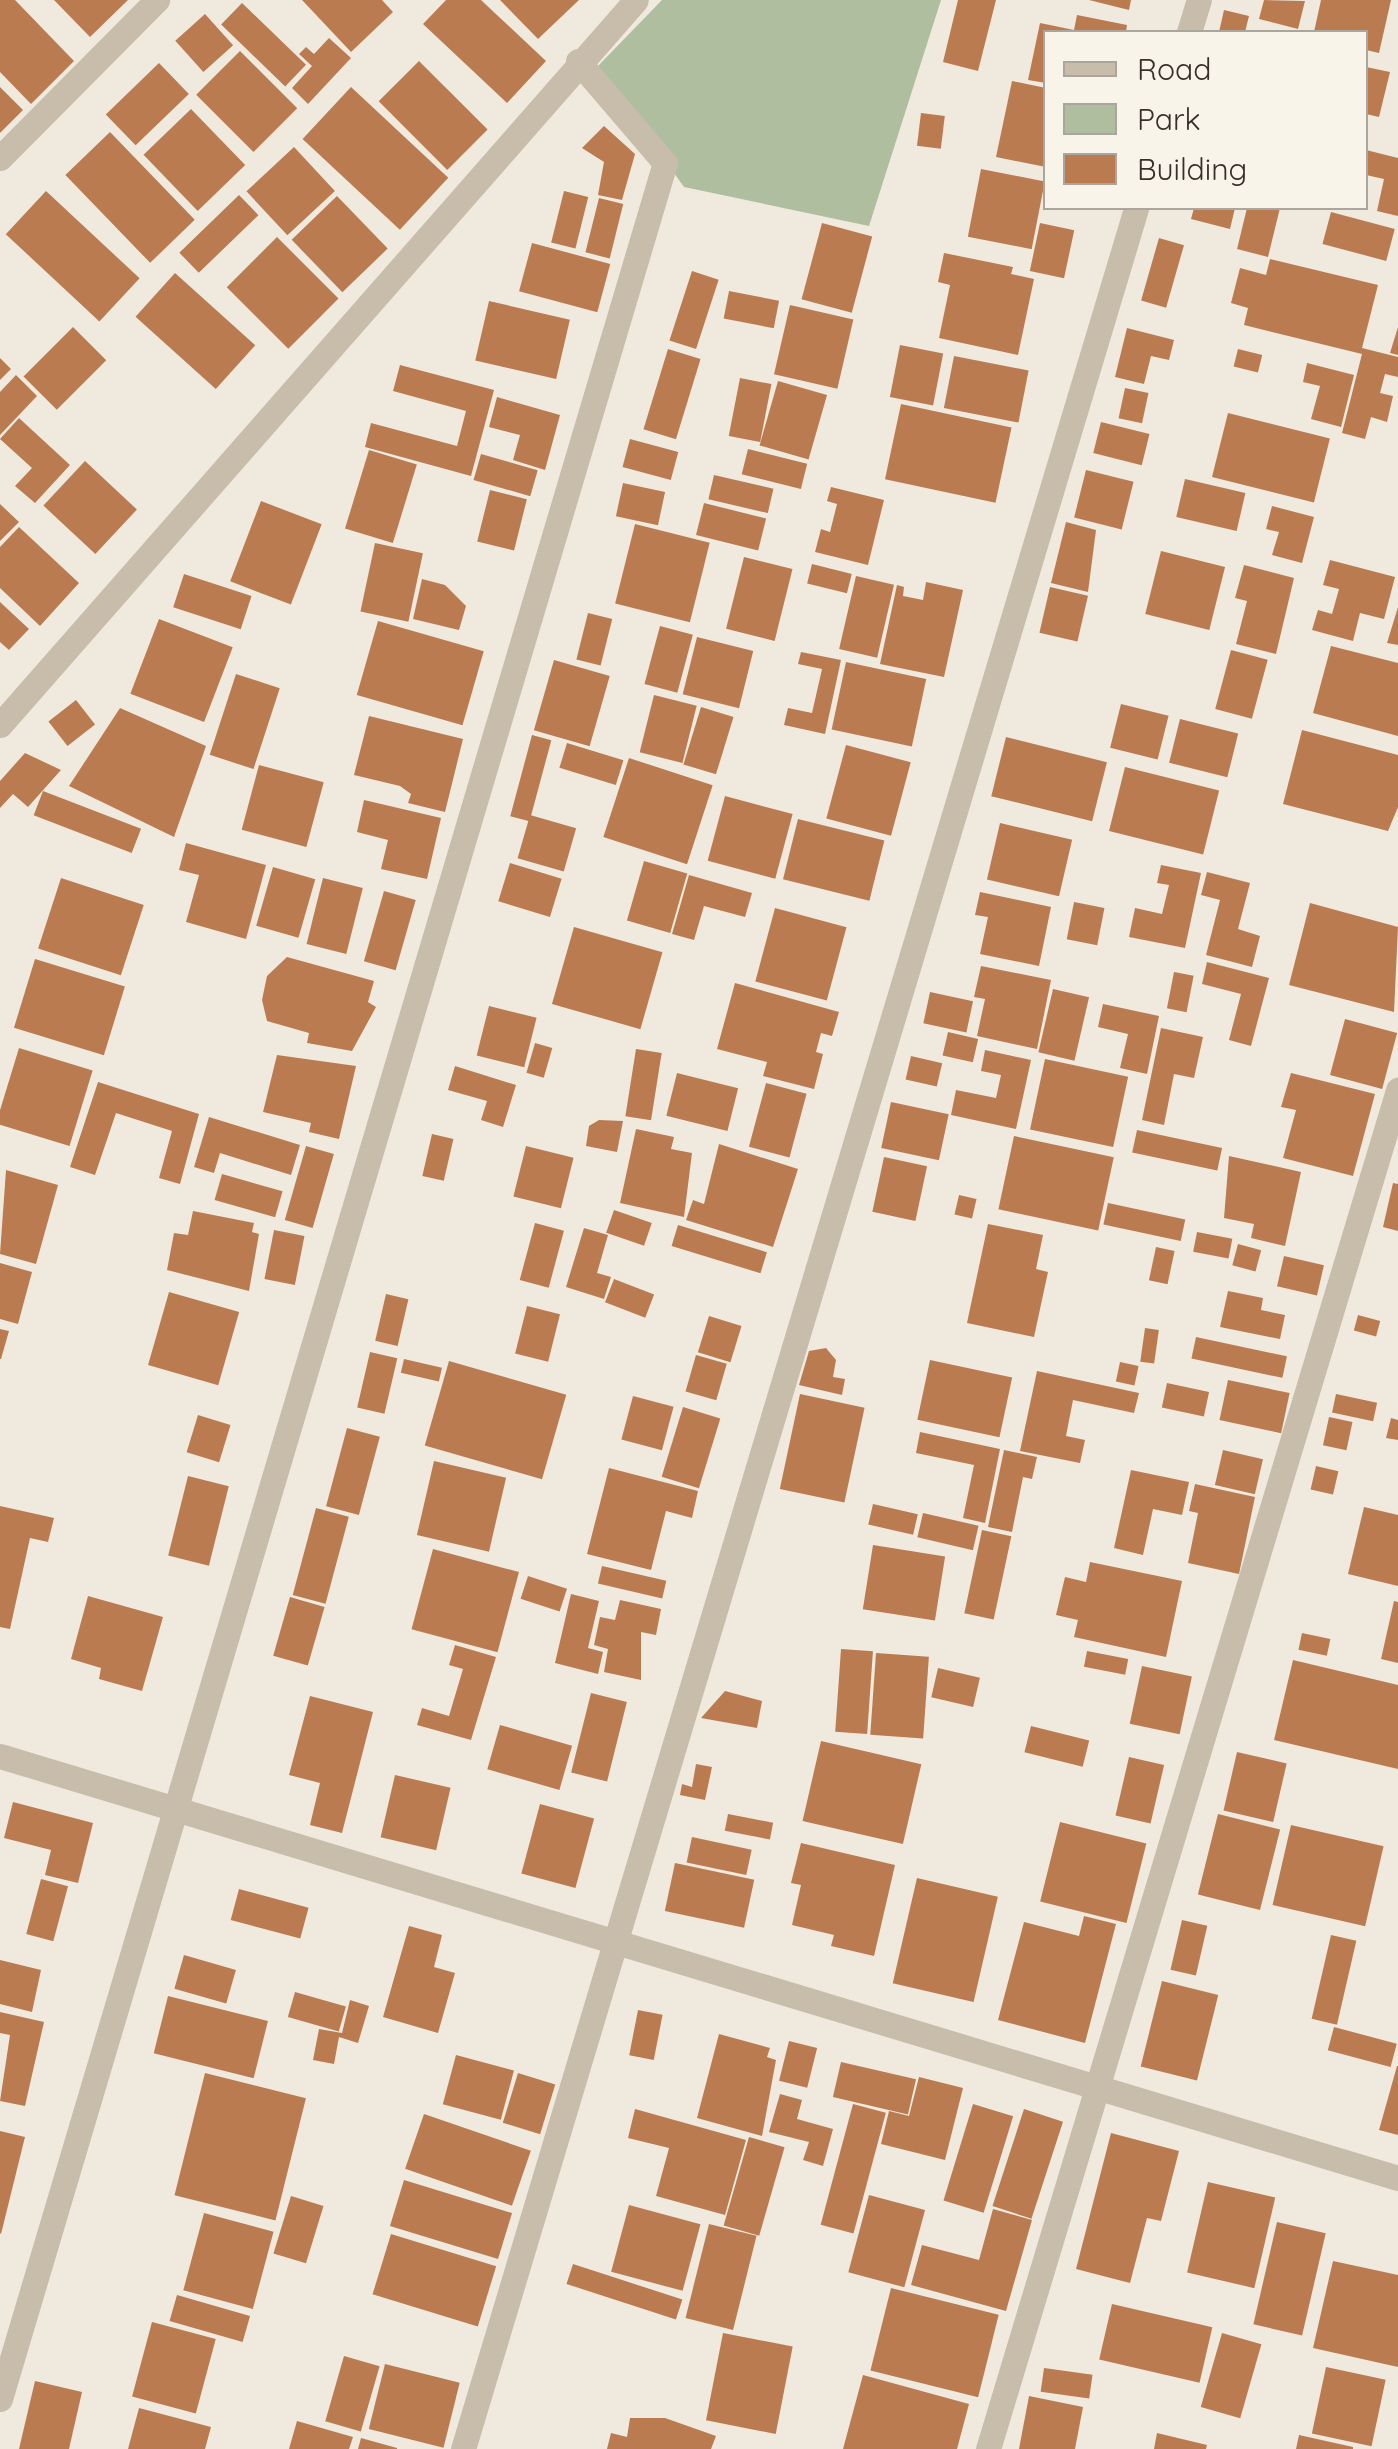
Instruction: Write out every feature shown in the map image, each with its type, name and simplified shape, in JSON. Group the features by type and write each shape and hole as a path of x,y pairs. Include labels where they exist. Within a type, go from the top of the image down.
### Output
{"street":[{"path":"0,158 157,0"},
{"path":"0,725 578,61 636,0"},
{"path":"1190,30 1198,0"},
{"path":"0,2399 179,1812 665,164 578,61"},
{"path":"463,2449 1135,210"},
{"path":"988,2449 1398,1090"},
{"path":"0,1756 1398,2178"}],"green space":[{"path":"662,0 941,0 869,226 684,187 598,66"}],"building":[{"path":"0,0 15,0 74,61 31,104 0,72"},
{"path":"54,0 128,0 90,37"},
{"path":"302,0 382,0 393,12 351,52"},
{"path":"446,0 481,0 546,61 507,103 423,24"},
{"path":"500,0 579,0 538,39"},
{"path":"958,0 996,0 978,71 943,62"},
{"path":"1089,0 1131,0 1129,10"},
{"path":"1264,0 1305,1 1298,29 1259,19"},
{"path":"1321,0 1391,0 1379,53 1368,50 1368,30 1314,30"},
{"path":"242,3 306,65 285,86 221,25"},
{"path":"1224,10 1249,16 1246,30 1219,30"},
{"path":"205,14 233,45 203,72 175,41"},
{"path":"1077,15 1127,25 1126,30 1074,30"},
{"path":"1040,23 1074,30 1043,30 1043,82 1028,80"},
{"path":"329,38 351,58 308,104 292,88 312,66 299,54 306,47 314,54"},
{"path":"240,51 297,108 253,152 196,95"},
{"path":"419,61 488,130 447,170 379,101"},
{"path":"159,63 189,94 136,145 106,114"},
{"path":"1368,67 1390,72 1379,117 1368,114"},
{"path":"1012,81 1043,87 1043,166 996,157"},
{"path":"0,87 23,110 0,133"},
{"path":"351,87 448,178 400,230 303,139"},
{"path":"191,109 245,165 198,211 144,155"},
{"path":"921,113 945,116 941,149 917,146"},
{"path":"604,126 635,154 622,200 598,195 604,162 582,148"},
{"path":"110,132 195,220 150,263 65,175"},
{"path":"294,147 335,191 287,235 246,191"},
{"path":"1368,150 1398,158 1398,216 1377,211 1384,179 1368,175"},
{"path":"981,169 1043,181 1032,249 968,237"},
{"path":"46,191 140,278 99,321 6,234"},
{"path":"564,191 588,197 575,248 551,242"},
{"path":"239,195 258,215 199,273 179,253"},
{"path":"337,196 388,249 342,292 292,240"},
{"path":"599,198 623,204 610,258 585,252"},
{"path":"1193,210 1235,210 1230,229 1191,219"},
{"path":"1247,210 1280,210 1268,257 1237,249"},
{"path":"1331,212 1395,229 1386,261 1322,244"},
{"path":"822,223 872,236 852,313 802,299"},
{"path":"1040,223 1074,230 1064,278 1030,271"},
{"path":"277,237 339,299 288,349 227,287"},
{"path":"1159,238 1184,245 1166,308 1141,300"},
{"path":"532,243 610,264 597,312 519,291"},
{"path":"944,253 1013,267 1011,274 1034,279 1018,355 939,338 950,285 938,282"},
{"path":"1270,259 1378,285 1362,348 1398,357 1398,377 1385,374 1380,393 1393,396 1387,422 1371,417 1365,439 1342,433 1362,354 1244,325 1248,308 1231,303 1240,268 1266,275"},
{"path":"692,271 719,280 696,349 669,340"},
{"path":"175,273 255,345 216,389 136,317"},
{"path":"729,291 779,301 774,328 724,318"},
{"path":"489,301 570,320 556,379 475,360"},
{"path":"790,305 853,320 837,389 774,374"},
{"path":"73,327 106,360 57,410 24,376"},
{"path":"1398,327 1398,355 1390,353"},
{"path":"1127,328 1174,340 1169,360 1151,356 1144,384 1115,377"},
{"path":"900,345 943,353 933,405 890,397"},
{"path":"668,349 701,359 676,439 643,429"},
{"path":"1238,349 1262,355 1258,373 1234,366"},
{"path":"954,356 1029,371 1018,423 944,408"},
{"path":"0,358 11,369 0,380"},
{"path":"1307,363 1354,375 1341,427 1311,419 1320,386 1303,382"},
{"path":"400,365 494,390 471,476 365,447 371,423 457,446 466,411 393,391"},
{"path":"16,375 37,396 0,435 0,392"},
{"path":"740,378 771,384 760,442 729,436"},
{"path":"778,381 827,395 809,459 760,445"},
{"path":"1125,388 1148,393 1142,423 1119,418"},
{"path":"497,397 560,415 545,470 513,460 520,435 489,427"},
{"path":"901,404 1012,427 996,503 885,479"},
{"path":"1228,413 1330,438 1314,502 1212,477"},
{"path":"19,418 70,465 35,503 15,486 32,468 0,439"},
{"path":"1101,422 1150,434 1142,465 1093,453"},
{"path":"630,439 678,452 671,480 622,467"},
{"path":"748,449 807,464 801,489 742,474"},
{"path":"369,450 417,465 393,543 345,528"},
{"path":"481,454 538,470 530,496 474,480"},
{"path":"85,461 137,509 95,554 43,506"},
{"path":"1086,470 1134,482 1122,529 1074,518"},
{"path":"714,475 773,489 768,513 708,499"},
{"path":"1185,479 1245,493 1237,531 1176,517"},
{"path":"623,483 665,492 658,525 616,516"},
{"path":"831,487 884,500 868,565 815,552 821,529 830,532 837,504 827,501"},
{"path":"490,490 527,499 514,551 477,541"},
{"path":"261,501 322,524 291,605 230,581"},
{"path":"704,503 766,518 758,551 696,535"},
{"path":"0,504 19,522 0,541"},
{"path":"1272,506 1314,517 1302,563 1272,555 1279,532 1266,529"},
{"path":"1066,522 1096,530 1088,592 1051,583"},
{"path":"635,524 710,543 690,622 615,604"},
{"path":"19,527 79,583 40,626 0,588 0,547"},
{"path":"375,543 423,553 408,622 360,611"},
{"path":"1161,551 1225,567 1209,630 1145,614"},
{"path":"744,557 793,569 775,641 726,629"},
{"path":"1330,560 1395,577 1384,619 1360,613 1353,641 1312,630 1318,610 1332,614 1339,589 1323,585"},
{"path":"812,564 852,574 847,593 807,583"},
{"path":"1244,565 1294,578 1276,654 1236,644 1247,601 1235,598"},
{"path":"184,574 252,596 241,629 173,607"},
{"path":"856,576 894,585 877,658 839,649"},
{"path":"422,579 445,585 466,606 459,630 413,619"},
{"path":"926,582 963,590 944,677 880,664 897,585 904,587 903,596 923,600"},
{"path":"1050,587 1088,596 1077,642 1039,633"},
{"path":"0,602 29,629 9,650 0,642"},
{"path":"1398,607 1398,645 1387,643"},
{"path":"588,613 612,619 601,666 576,660"},
{"path":"159,619 233,647 204,722 130,694"},
{"path":"378,621 484,651 463,725 357,695"},
{"path":"660,626 693,635 677,693 644,684"},
{"path":"697,637 753,651 739,708 683,694"},
{"path":"1331,646 1398,663 1398,736 1313,713"},
{"path":"1231,650 1268,660 1252,719 1215,709"},
{"path":"801,652 841,660 825,734 784,725 788,708 812,713 822,669 798,664"},
{"path":"554,660 610,676 590,746 534,730"},
{"path":"846,662 926,679 912,747 832,729"},
{"path":"236,674 280,688 253,769 210,755"},
{"path":"654,695 697,706 682,763 640,752"},
{"path":"76,700 95,724 68,746 48,722"},
{"path":"1121,704 1169,716 1158,760 1110,748"},
{"path":"701,707 734,717 716,774 683,764"},
{"path":"120,708 206,746 174,837 69,786"},
{"path":"369,716 463,739 445,812 408,803 411,794 400,786 354,775"},
{"path":"1180,719 1238,734 1227,777 1169,763"},
{"path":"1302,730 1398,755 1398,807 1388,831 1283,804"},
{"path":"532,735 551,740 530,821 510,816"},
{"path":"1006,737 1107,762 1092,821 991,796"},
{"path":"567,743 623,760 616,785 559,768"},
{"path":"846,745 911,762 891,836 826,818"},
{"path":"25,753 61,770 28,807 13,794 0,808 0,781"},
{"path":"629,758 713,785 687,864 603,837"},
{"path":"259,765 324,782 306,847 242,830"},
{"path":"1125,767 1219,790 1203,855 1109,831"},
{"path":"43,791 141,829 132,853 34,815"},
{"path":"725,796 793,814 775,879 708,861"},
{"path":"364,800 441,818 427,879 381,869 388,840 357,832"},
{"path":"530,815 576,828 564,871 518,858"},
{"path":"798,819 884,841 869,901 783,879"},
{"path":"1000,823 1072,840 1059,896 987,880"},
{"path":"186,843 266,865 246,939 186,922 199,875 179,870"},
{"path":"644,861 687,873 670,933 627,921"},
{"path":"510,863 562,879 550,917 498,901"},
{"path":"1161,865 1201,873 1185,948 1129,937 1135,908 1162,914 1169,885 1157,883"},
{"path":"273,867 315,879 298,938 256,926"},
{"path":"1207,872 1250,883 1238,929 1260,936 1252,967 1206,955 1220,900 1201,895"},
{"path":"689,875 752,893 745,917 704,906 694,940 672,934"},
{"path":"61,878 144,905 121,975 38,948"},
{"path":"323,878 363,888 346,954 307,944"},
{"path":"384,891 416,900 396,970 364,961"},
{"path":"980,892 1051,907 1039,966 980,954 988,917 975,915"},
{"path":"1074,902 1104,908 1097,945 1067,939"},
{"path":"1310,903 1398,927 1394,1012 1289,985"},
{"path":"775,908 846,927 827,1001 755,981"},
{"path":"574,927 662,952 640,1029 552,1004"},
{"path":"287,957 374,981 368,1002 376,1007 352,1051 307,1043 309,1033 267,1021 262,1000 267,976"},
{"path":"35,959 125,986 104,1055 14,1028"},
{"path":"1207,962 1269,978 1251,1046 1229,1040 1241,994 1202,984"},
{"path":"981,966 1051,980 1037,1049 977,1036 985,999 974,997"},
{"path":"1174,972 1194,976 1187,1012 1167,1008"},
{"path":"735,983 839,1012 832,1036 821,1033 816,1052 823,1054 814,1089 763,1076 767,1062 717,1049"},
{"path":"1053,989 1089,997 1074,1061 1038,1052"},
{"path":"930,992 973,1001 966,1032 923,1023"},
{"path":"1103,1004 1159,1016 1147,1074 1120,1068 1128,1034 1098,1027"},
{"path":"489,1006 537,1018 524,1067 477,1055"},
{"path":"1345,1019 1397,1033 1382,1089 1330,1075"},
{"path":"1161,1028 1203,1037 1194,1078 1174,1074 1164,1125 1142,1120"},
{"path":"948,1032 978,1039 973,1062 943,1055"},
{"path":"535,1043 552,1048 544,1078 526,1073"},
{"path":"19,1048 93,1071 70,1146 0,1125 0,1110"},
{"path":"636,1049 662,1053 651,1120 625,1116"},
{"path":"985,1050 1031,1060 1016,1129 951,1115 956,1090 996,1098 1001,1075 981,1071"},
{"path":"277,1055 356,1066 339,1139 309,1132 311,1123 263,1112"},
{"path":"911,1056 942,1063 937,1087 906,1079"},
{"path":"1045,1059 1128,1077 1113,1147 1030,1129"},
{"path":"455,1066 516,1085 503,1127 481,1120 487,1101 448,1090"},
{"path":"677,1073 738,1088 727,1131 666,1116"},
{"path":"1291,1073 1375,1094 1353,1176 1283,1158 1296,1110 1281,1107"},
{"path":"98,1082 199,1114 180,1184 159,1178 172,1131 116,1113 95,1175 70,1167"},
{"path":"766,1083 807,1094 789,1158 749,1147"},
{"path":"891,1102 949,1114 939,1160 881,1148"},
{"path":"209,1117 300,1145 291,1175 220,1153 214,1173 194,1167"},
{"path":"599,1120 623,1121 617,1152 586,1146 589,1126"},
{"path":"636,1129 674,1137 671,1149 692,1153 684,1217 620,1203"},
{"path":"1137,1130 1222,1148 1217,1171 1132,1152"},
{"path":"432,1134 453,1139 444,1181 422,1176"},
{"path":"1014,1136 1114,1157 1098,1231 998,1209"},
{"path":"719,1144 798,1169 773,1247 686,1220 693,1200 704,1204"},
{"path":"306,1146 334,1154 313,1228 285,1220"},
{"path":"526,1146 574,1158 561,1208 513,1196"},
{"path":"1229,1156 1301,1172 1285,1246 1251,1238 1254,1224 1224,1218"},
{"path":"884,1157 927,1166 915,1221 872,1212"},
{"path":"6,1170 58,1185 36,1264 0,1254"},
{"path":"222,1174 283,1191 275,1217 215,1200"},
{"path":"1393,1183 1398,1184 1398,1231 1383,1227"},
{"path":"959,1195 977,1199 972,1219 955,1214"},
{"path":"1108,1203 1185,1219 1181,1241 1103,1225"},
{"path":"614,1210 652,1223 644,1246 606,1233"},
{"path":"193,1211 254,1223 252,1232 259,1234 249,1291 167,1270 174,1233 188,1235"},
{"path":"535,1223 564,1231 549,1288 520,1280"},
{"path":"988,1224 1043,1235 1036,1269 1048,1272 1034,1337 967,1323"},
{"path":"678,1225 767,1252 761,1273 672,1246"},
{"path":"584,1228 608,1235 597,1273 611,1277 604,1299 566,1287"},
{"path":"274,1230 304,1236 295,1285 264,1279"},
{"path":"1197,1232 1232,1239 1229,1259 1193,1252"},
{"path":"1238,1244 1261,1250 1255,1271 1232,1265"},
{"path":"1156,1247 1175,1251 1168,1284 1149,1280"},
{"path":"1284,1256 1324,1265 1317,1295 1277,1286"},
{"path":"0,1263 32,1272 18,1324 0,1319"},
{"path":"614,1279 654,1294 645,1318 605,1302"},
{"path":"1228,1291 1263,1298 1261,1310 1285,1315 1280,1339 1220,1327"},
{"path":"169,1292 239,1312 218,1385 148,1365"},
{"path":"386,1294 408,1299 398,1346 375,1341"},
{"path":"527,1306 560,1314 548,1362 515,1354"},
{"path":"1358,1315 1380,1321 1376,1336 1354,1330"},
{"path":"709,1316 742,1326 730,1362 698,1352"},
{"path":"1145,1328 1159,1330 1154,1364 1140,1362"},
{"path":"0,1329 9,1331 1,1359 0,1359"},
{"path":"1196,1337 1287,1356 1282,1378 1191,1359"},
{"path":"826,1348 836,1360 833,1377 845,1379 842,1395 799,1385 809,1351"},
{"path":"370,1352 397,1358 384,1414 357,1408"},
{"path":"696,1355 727,1364 716,1400 686,1392"},
{"path":"404,1359 442,1368 439,1381 401,1373"},
{"path":"930,1360 1012,1377 999,1437 917,1420"},
{"path":"449,1361 566,1395 542,1479 425,1446"},
{"path":"1120,1362 1139,1366 1134,1386 1116,1382"},
{"path":"1037,1371 1139,1393 1134,1413 1073,1400 1066,1436 1085,1440 1080,1463 1020,1451"},
{"path":"1228,1380 1290,1393 1281,1433 1219,1420"},
{"path":"1167,1383 1209,1392 1204,1416 1162,1407"},
{"path":"800,1394 865,1408 844,1503 780,1489"},
{"path":"1336,1394 1377,1403 1373,1421 1332,1413"},
{"path":"633,1396 674,1407 662,1450 621,1439"},
{"path":"683,1407 720,1418 699,1488 662,1477"},
{"path":"198,1415 231,1425 219,1462 187,1452"},
{"path":"1329,1417 1352,1422 1346,1450 1323,1445"},
{"path":"1391,1418 1398,1420 1398,1440 1386,1438"},
{"path":"347,1428 380,1437 359,1515 326,1506"},
{"path":"920,1432 1000,1449 985,1523 963,1518 974,1465 916,1453"},
{"path":"1004,1450 1037,1457 1032,1479 1023,1477 1012,1532 988,1527"},
{"path":"1223,1450 1263,1459 1255,1494 1215,1485"},
{"path":"434,1461 506,1478 489,1552 417,1535"},
{"path":"1316,1466 1338,1471 1333,1495 1311,1489"},
{"path":"609,1468 698,1491 692,1518 666,1511 651,1570 587,1554"},
{"path":"1131,1470 1189,1482 1182,1515 1153,1509 1143,1555 1114,1548"},
{"path":"188,1476 229,1486 209,1566 168,1556"},
{"path":"1195,1484 1255,1497 1239,1574 1188,1563 1198,1513 1189,1511"},
{"path":"873,1504 918,1514 913,1535 868,1524"},
{"path":"0,1506 54,1518 48,1542 30,1538 10,1629 0,1627"},
{"path":"1364,1507 1398,1515 1398,1586 1348,1574"},
{"path":"316,1508 349,1517 326,1604 293,1595"},
{"path":"923,1513 979,1526 973,1550 917,1537"},
{"path":"982,1530 1011,1536 994,1619 964,1613"},
{"path":"873,1545 945,1556 935,1621 863,1609"},
{"path":"433,1549 519,1572 497,1652 412,1629"},
{"path":"1090,1562 1182,1581 1166,1657 1074,1637 1078,1620 1056,1615 1065,1577 1086,1582"},
{"path":"602,1566 666,1581 662,1598 598,1584"},
{"path":"528,1576 567,1589 560,1611 521,1599"},
{"path":"571,1594 599,1601 588,1648 603,1652 598,1674 555,1663"},
{"path":"88,1596 163,1617 142,1691 99,1679 101,1668 71,1659"},
{"path":"290,1597 325,1607 308,1666 273,1656"},
{"path":"620,1600 661,1609 656,1635 641,1632 641,1680 604,1672 608,1649 594,1645 600,1617 615,1620"},
{"path":"1394,1601 1398,1602 1398,1663 1381,1659"},
{"path":"1302,1633 1330,1639 1327,1656 1298,1650"},
{"path":"455,1645 496,1657 471,1740 417,1725 422,1708 449,1716 463,1669 449,1665"},
{"path":"841,1649 873,1651 867,1734 835,1732"},
{"path":"1087,1651 1128,1659 1125,1675 1084,1667"},
{"path":"876,1653 929,1657 923,1738 870,1735"},
{"path":"1293,1660 1398,1685 1398,1769 1274,1740"},
{"path":"1142,1666 1192,1677 1180,1734 1130,1724"},
{"path":"938,1668 980,1678 973,1707 931,1697"},
{"path":"725,1691 762,1701 757,1728 701,1718"},
{"path":"591,1693 627,1702 607,1782 571,1773"},
{"path":"310,1696 373,1712 342,1833 310,1825 320,1783 289,1775"},
{"path":"500,1725 572,1746 559,1790 487,1769"},
{"path":"1031,1726 1089,1741 1083,1767 1024,1752"},
{"path":"821,1741 921,1764 903,1844 803,1821"},
{"path":"1237,1752 1287,1763 1273,1822 1224,1810"},
{"path":"1129,1757 1164,1765 1151,1824 1116,1815"},
{"path":"696,1764 712,1767 705,1800 680,1795 682,1784 692,1787"},
{"path":"395,1775 451,1788 436,1850 381,1837"},
{"path":"13,1802 93,1823 78,1883 45,1875 51,1850 4,1838"},
{"path":"540,1804 594,1818 575,1888 521,1874"},
{"path":"728,1814 773,1823 770,1839 725,1831"},
{"path":"1218,1814 1280,1829 1260,1910 1198,1895"},
{"path":"1060,1822 1146,1844 1127,1923 1040,1902"},
{"path":"1291,1825 1384,1846 1365,1926 1273,1905"},
{"path":"692,1837 752,1850 746,1875 687,1862"},
{"path":"801,1843 895,1865 874,1956 831,1946 834,1935 792,1925 801,1885 791,1883"},
{"path":"675,1863 754,1880 744,1928 665,1911"},
{"path":"917,1878 998,1897 974,2002 893,1983"},
{"path":"41,1879 68,1886 53,1941 26,1934"},
{"path":"239,1889 309,1908 300,1939 231,1920"},
{"path":"1084,1916 1116,1924 1085,2043 998,2020 1024,1922 1079,1936"},
{"path":"1182,1920 1207,1926 1196,1976 1171,1970"},
{"path":"409,1926 442,1935 434,1967 455,1973 438,2033 383,2017"},
{"path":"1331,1935 1356,1941 1337,2025 1312,2019"},
{"path":"184,1955 236,1970 226,2004 174,1989"},
{"path":"0,1960 41,1970 32,2012 0,2004"},
{"path":"1162,1981 1218,1995 1197,2080 1141,2066"},
{"path":"295,1992 346,2007 339,2032 288,2017"},
{"path":"168,1996 268,2021 254,2078 154,2053"},
{"path":"350,2000 369,2006 358,2043 339,2037 334,2064 313,2060 319,2029 342,2033"},
{"path":"638,2010 663,2015 654,2060 629,2055"},
{"path":"0,2012 44,2022 25,2106 0,2101 10,2035 0,2033"},
{"path":"1334,2027 1397,2044 1391,2067 1328,2050"},
{"path":"719,2034 770,2048 767,2057 776,2060 762,2136 697,2118"},
{"path":"789,2041 817,2048 807,2088 779,2081"},
{"path":"456,2055 514,2071 501,2120 443,2104"},
{"path":"841,2062 916,2079 908,2114 833,2097"},
{"path":"1398,2066 1398,2135 1379,2130"},
{"path":"205,2073 306,2098 275,2220 175,2195"},
{"path":"518,2073 555,2084 540,2134 503,2123"},
{"path":"919,2077 963,2088 945,2160 881,2144 889,2111 909,2116"},
{"path":"780,2094 802,2100 797,2119 833,2129 823,2166 803,2160 809,2142 769,2132"},
{"path":"853,2104 886,2113 853,2234 821,2225"},
{"path":"973,2104 1013,2116 984,2213 943,2201"},
{"path":"635,2109 746,2140 725,2215 656,2196 669,2148 628,2138"},
{"path":"1024,2109 1063,2122 1031,2219 992,2206"},
{"path":"424,2114 531,2151 512,2206 405,2169"},
{"path":"0,2131 25,2137 1,2234 0,2233"},
{"path":"1111,2133 1179,2151 1161,2221 1147,2218 1130,2283 1076,2269"},
{"path":"749,2137 785,2147 759,2236 724,2225"},
{"path":"404,2180 512,2213 498,2259 390,2226"},
{"path":"1208,2182 1275,2198 1254,2288 1187,2273"},
{"path":"869,2195 925,2210 904,2287 848,2272"},
{"path":"291,2196 324,2206 306,2263 273,2253"},
{"path":"629,2205 700,2224 683,2291 611,2272"},
{"path":"993,2209 1032,2220 1006,2311 911,2285 922,2245 979,2260"},
{"path":"204,2213 274,2232 253,2309 183,2290"},
{"path":"1277,2222 1326,2233 1302,2336 1253,2324"},
{"path":"709,2224 757,2236 733,2330 686,2318"},
{"path":"391,2234 496,2266 478,2326 373,2294"},
{"path":"1333,2261 1398,2275 1398,2367 1313,2348"},
{"path":"573,2264 682,2300 676,2320 567,2284"},
{"path":"891,2288 999,2315 978,2397 870,2370"},
{"path":"177,2295 250,2316 243,2342 170,2321"},
{"path":"1112,2304 1212,2327 1200,2383 1099,2360"},
{"path":"152,2322 216,2339 196,2413 132,2396"},
{"path":"723,2333 793,2347 776,2434 706,2420"},
{"path":"1222,2333 1261,2344 1240,2418 1201,2407"},
{"path":"344,2356 380,2366 361,2432 325,2421"},
{"path":"385,2364 460,2383 444,2448 369,2429"},
{"path":"1326,2367 1386,2380 1372,2446 1312,2434"},
{"path":"1044,2368 1093,2375 1089,2399 1041,2392"},
{"path":"863,2375 969,2404 957,2449 843,2449"},
{"path":"35,2381 82,2392 69,2449 19,2449"},
{"path":"1029,2396 1083,2407 1075,2449 1019,2449"},
{"path":"139,2408 211,2427 205,2449 128,2449"},
{"path":"630,2418 665,2418 716,2436 711,2449 607,2449 611,2433 627,2437"},
{"path":"297,2421 353,2437 349,2449 289,2449"},
{"path":"1157,2433 1207,2445 1206,2449 1154,2449"},
{"path":"1299,2435 1353,2447 1353,2449 1296,2449"},
{"path":"361,2438 397,2448 397,2449 358,2449"}]}
